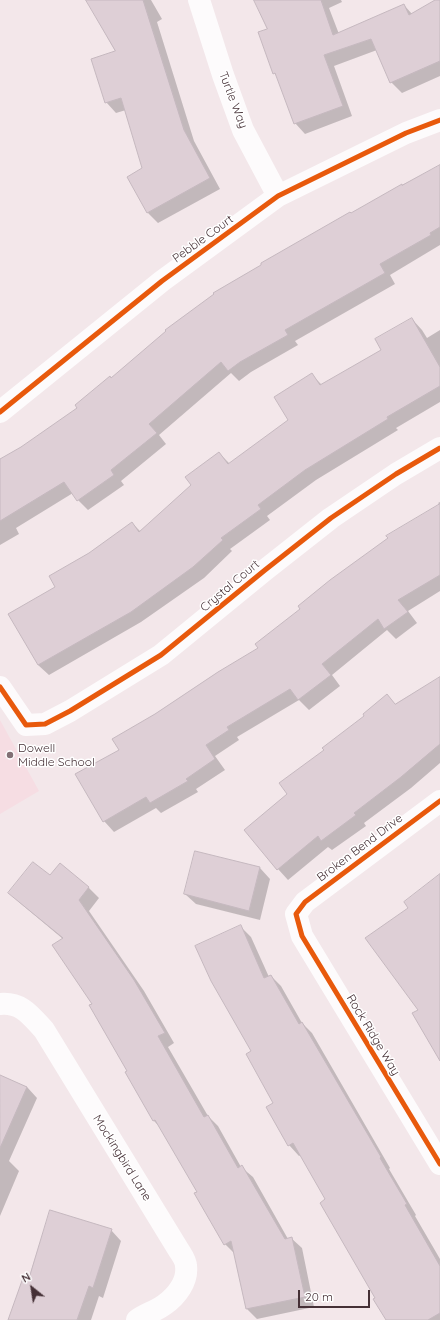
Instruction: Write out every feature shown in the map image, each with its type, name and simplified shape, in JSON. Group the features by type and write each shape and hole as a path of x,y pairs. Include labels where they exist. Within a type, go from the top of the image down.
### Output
{"street":[{"name":"Turtle Way","path":"199,0 223,75 243,130 278,196"},
{"name":"Pebble Court","path":"0,412 162,281 278,196 406,133 440,120"},
{"name":"Crystal Court","path":"0,687 26,725 45,724 70,711 161,656 265,570 332,518 396,474 440,448"},
{"name":"Broken Bend Drive","path":"296,914 305,902 440,801"},
{"name":"Rock Ridge Way","path":"296,914 302,936 440,1164"},
{"name":"Mockingbird Lane","path":"0,1004 16,1005 28,1013 44,1030 186,1264 185,1280 176,1294 164,1305 137,1320"}],"shaded area":[{"name":"Dowell Middle School","path":"0,720 39,791 0,814"}],"building":[{"path":"86,0 143,0 184,130 210,178 147,213 127,177 142,168 121,98 105,103 91,59 115,51"},
{"path":"254,0 321,0 333,35 404,4 409,15 435,0 440,0 440,61 390,83 371,39 324,55 343,106 294,124 275,73 273,74 258,32 267,29"},
{"path":"440,165 440,227 430,233 431,235 380,264 385,273 285,330 288,335 240,362 228,371 221,362 149,424 157,433 111,470 114,475 77,501 64,482 0,521 0,459 21,447 77,408 75,405 110,376 111,378 166,331 165,330 214,294 213,293 261,265 261,263 350,212 351,213 402,184"},
{"path":"412,318 440,367 440,386 387,417 388,419 305,470 258,505 261,509 221,538 223,540 193,567 131,612 38,665 8,614 55,587 49,576 89,553 132,522 139,532 191,485 185,477 219,452 228,464 288,420 274,397 312,373 320,385 381,350 375,339"},
{"path":"440,504 440,575 398,600 408,612 384,629 378,619 322,664 331,675 298,700 290,689 227,727 229,730 206,745 215,759 186,779 188,781 150,803 146,797 103,822 75,774 119,750 112,739 155,714 218,672 258,648 255,644 300,609 298,606 330,580 388,538 386,536"},
{"path":"440,677 440,744 401,777 354,813 356,815 321,841 318,836 277,870 244,830 287,794 279,783 324,750 322,748 364,716 363,714 387,694 395,704"},
{"path":"195,851 260,867 249,911 184,894"},
{"path":"33,862 50,875 60,863 89,887 79,900 134,980 165,1033 158,1036 204,1117 208,1115 238,1168 242,1165 285,1239 292,1237 305,1297 246,1309 231,1241 224,1245 194,1193 197,1192 155,1120 153,1121 125,1072 127,1071 89,1005 92,1004 52,945 63,938 8,893"},
{"path":"440,874 440,1061 412,1013 418,1010 365,938 408,908 404,902"},
{"path":"241,925 264,978 271,975 299,1024 302,1022 381,1157 380,1158 407,1204 405,1205 440,1266 440,1313 428,1320 386,1320 373,1299 375,1298 320,1203 325,1199 293,1143 288,1146 266,1107 273,1103 246,1054 251,1051 211,981 195,946"},
{"path":"0,1075 27,1087 0,1148"},
{"path":"50,1210 112,1229 93,1288 89,1286 77,1320 8,1320 24,1275 29,1277"}],"cycle path":[{"path":"0,412 162,281 278,196 406,133 440,120"},
{"path":"0,687 26,725 45,724 70,711 161,655 331,518 396,474 440,448"},
{"path":"440,801 305,902 296,914 302,936 440,1164"}],"place":[{"name":"Dowell Middle School","path":"10,755"}]}
